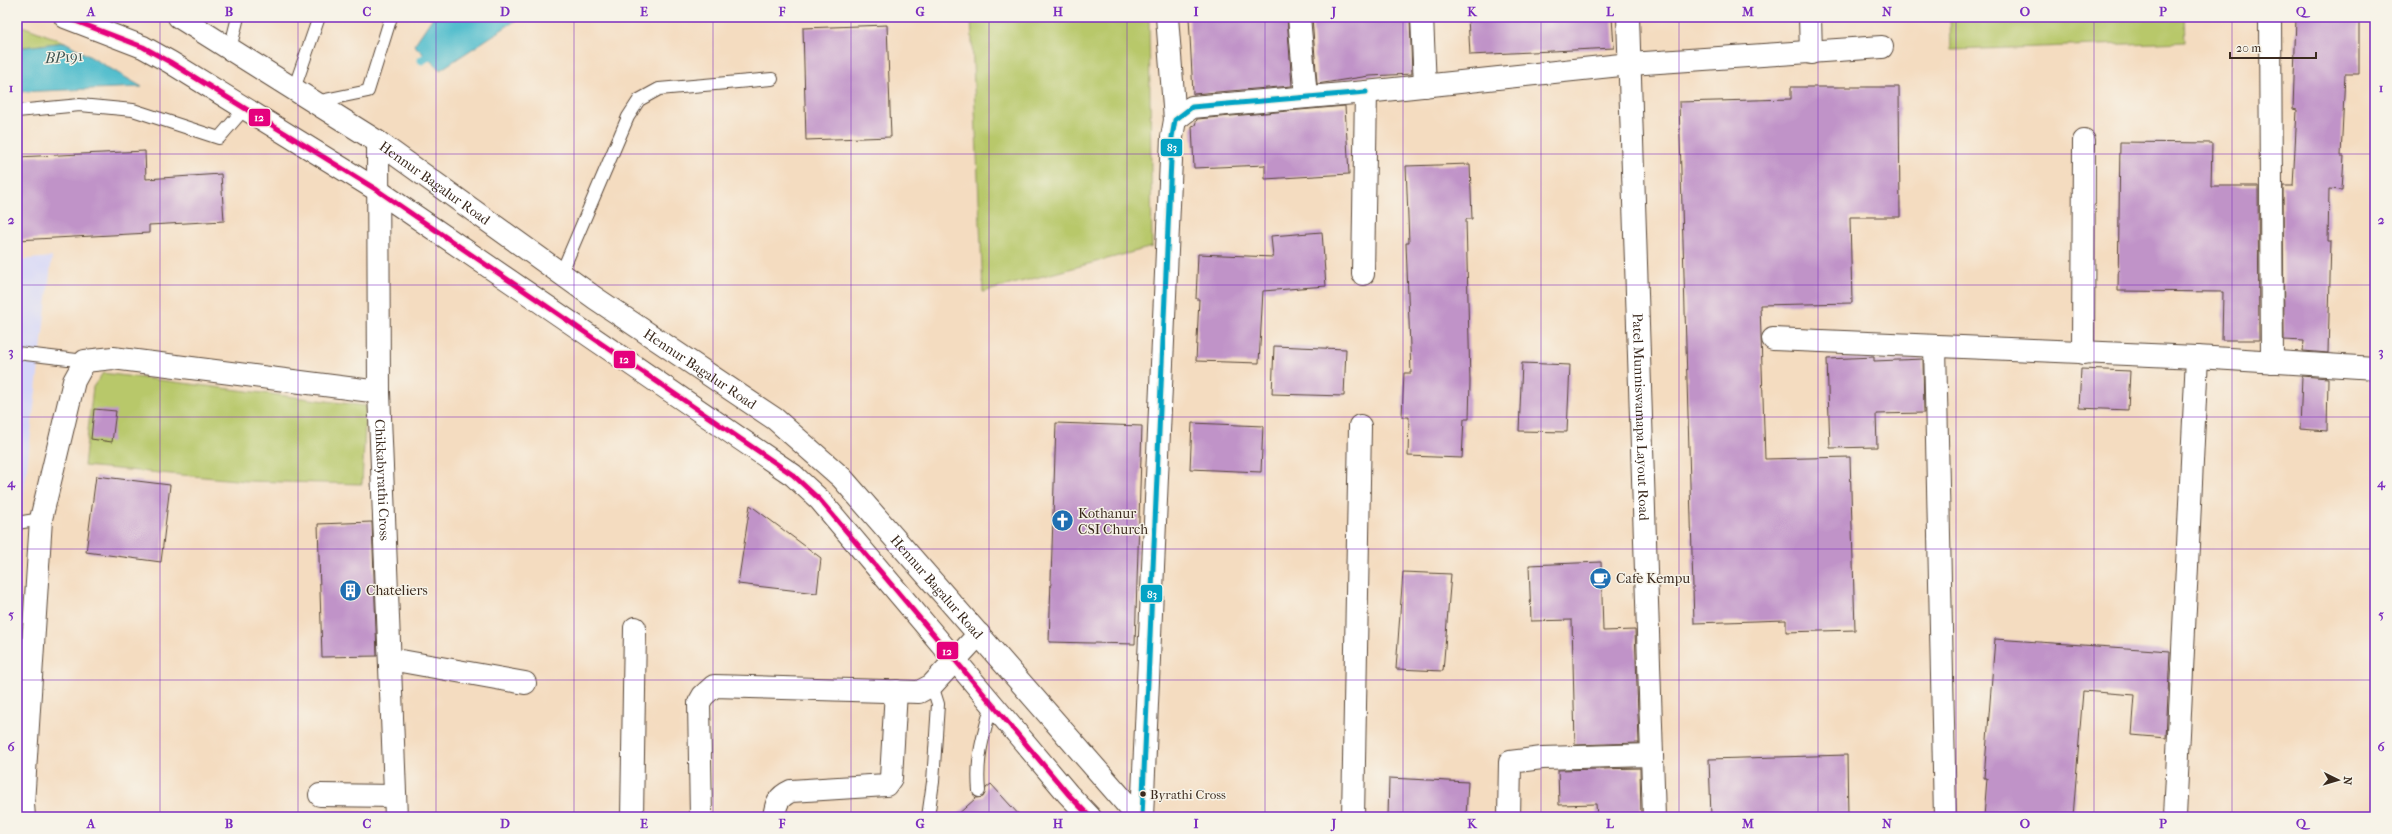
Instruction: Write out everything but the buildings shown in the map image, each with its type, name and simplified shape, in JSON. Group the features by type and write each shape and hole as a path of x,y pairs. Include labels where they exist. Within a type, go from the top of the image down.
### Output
{"street":[{"path":"65,17 144,48 170,62 377,190 793,475 820,500 1068,794 1090,817"},
{"name":"Hennur Bagalur Road","path":"179,17 378,142 562,274 775,419 842,478 1138,817"},
{"path":"1142,817 1172,137 1175,120 1167,17"},
{"path":"1299,17 1306,97"},
{"path":"1422,17 1425,86"},
{"name":"Patel Munniswamapa Layout Road","path":"1628,17 1654,817"},
{"path":"1810,17 1811,53"},
{"path":"2270,17 2272,362"},
{"path":"1175,120 1192,107 1366,92 1630,64 1811,53 1882,47"},
{"path":"1363,274 1366,92"},
{"path":"2083,353 2084,141"},
{"name":"Chikkabyrathi Cross","path":"378,142 379,392 396,817"},
{"path":"1773,339 2197,358 2375,368"},
{"path":"1935,346 1945,817"},
{"path":"24,817 23,804 40,519 74,380 85,361 112,358 379,392"},
{"path":"2175,817 2197,358"},
{"path":"1353,817 1360,426"},
{"path":"632,817 635,628"},
{"path":"701,817 699,703 714,686 919,692 932,685 979,634"},
{"path":"390,659 525,683"},
{"path":"774,817 776,801 791,791 886,785 891,778 896,691"},
{"path":"1510,817 1510,762 1542,758 1651,755"},
{"path":"320,795 395,796"}],"lane":[{"path":"236,53 238,17"},
{"path":"294,89 319,17"},
{"path":"315,102 368,91 391,17"},
{"path":"562,274 628,117 639,100 659,89 772,79"},
{"path":"17,111 80,105 133,110 219,138 245,108"},
{"path":"17,353 85,361"},
{"path":"17,523 40,519"},
{"path":"928,817 933,782 938,704 932,685"},
{"path":"979,791 977,768 979,751 992,704"}],"shaded area":[{"path":"52,257 17,550 17,260"}],"green space":[{"path":"971,17 1149,17 1152,247 983,292"},
{"path":"1950,17 2184,17 2185,42 1951,50"},
{"path":"17,24 65,42 17,48"},
{"path":"103,373 366,406 362,484 247,481 84,466 93,387"}],"water":[{"path":"433,17 521,17 440,70 414,45"},
{"path":"65,42 142,87 17,92 17,48"}],"waterway":[{"name":"BP191","path":"422,60 437,51"}],"transit line":[{"name":"12","path":"65,17 143,47 170,62 377,190 793,475 820,500 1068,794 1090,817"},
{"name":"83","path":"1142,817 1172,137 1175,120 1192,107 1366,92"}],"place":[{"name":"Kothanur CSI Church","path":"1063,521"},
{"name":"Cafe Kempu","path":"1601,578"},
{"name":"Chateliers","path":"351,590"},
{"name":"Byrathi Cross","path":"1143,794"}]}
